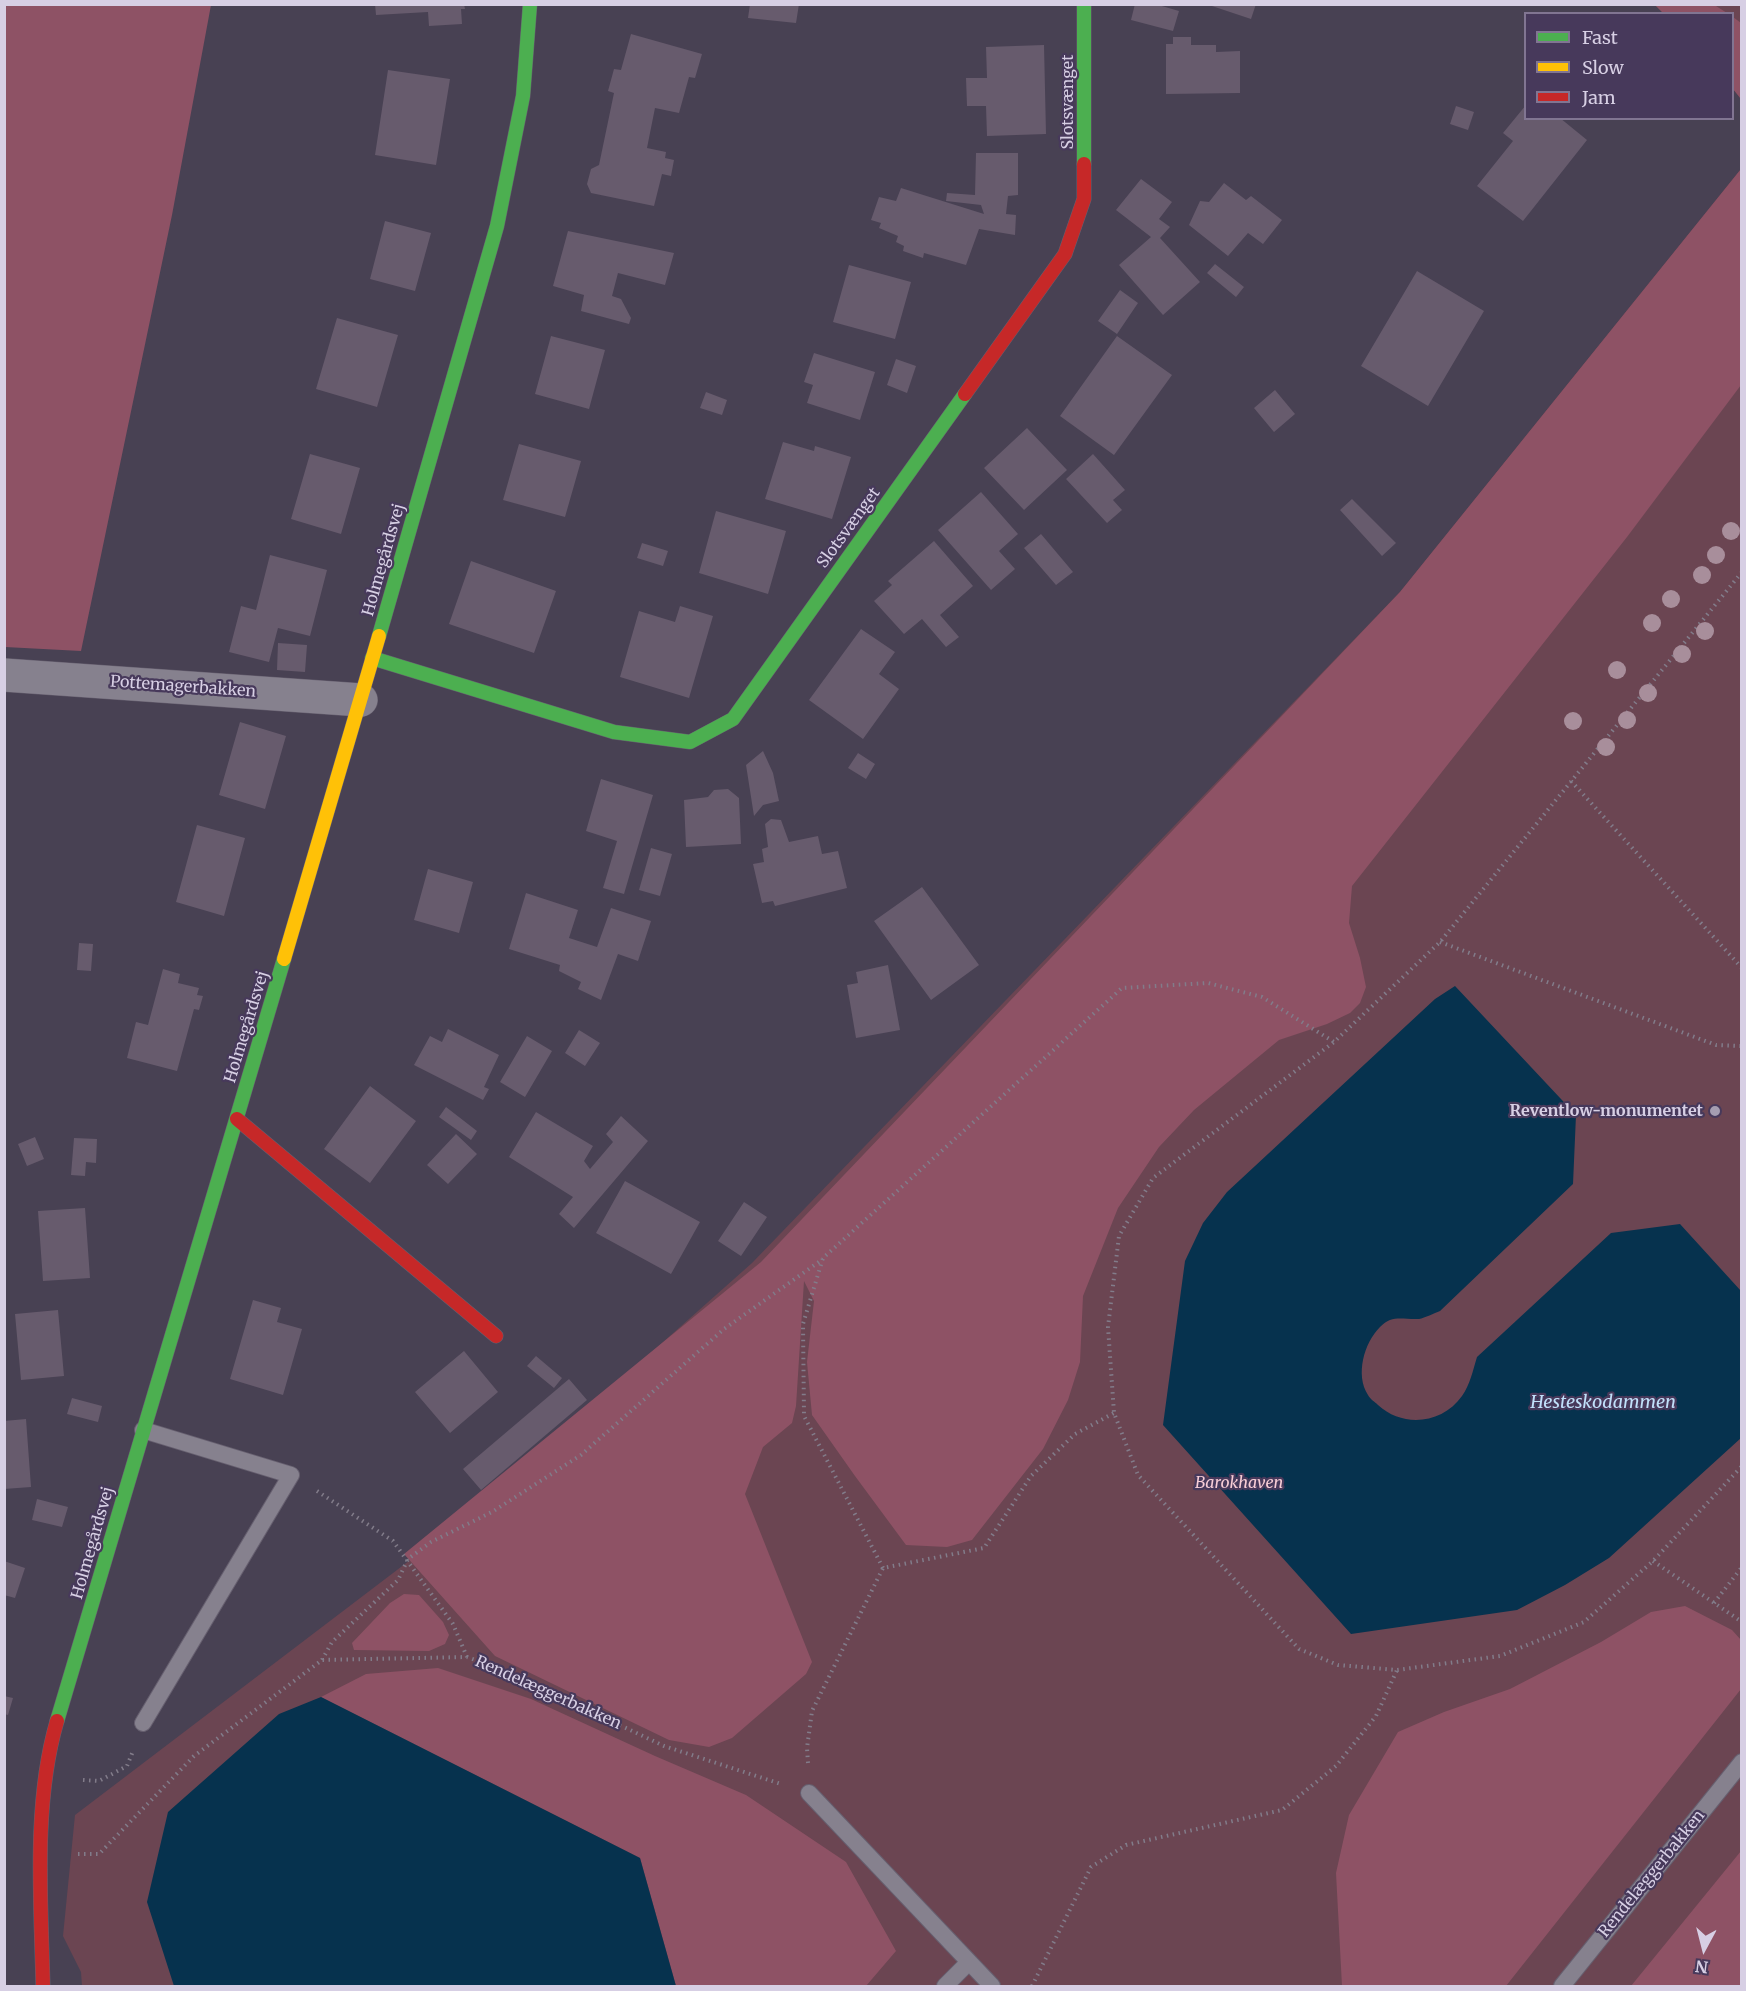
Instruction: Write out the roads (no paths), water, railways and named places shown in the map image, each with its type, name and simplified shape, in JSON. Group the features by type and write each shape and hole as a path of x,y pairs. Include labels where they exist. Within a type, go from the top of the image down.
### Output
{"street":[{"name":"Holmegårdsvej","path":"43,1986 40,1853 46,1779 54,1732 361,700 497,226 523,96 530,4"},
{"name":"Slotsvænget","path":"372,658 614,732 690,742 733,719 1065,254 1084,199 1084,4"},
{"name":"Pottemagerbakken","path":"4,675 361,700"},
{"path":"237,1119 496,1336"}],"lane":[{"path":"143,1430 291,1474 143,1724"},
{"name":"Rendelæggerbakken","path":"1562,1986 1742,1762"},
{"path":"809,1793 992,1986"},
{"path":"945,1986 968,1963"}],"water":[{"name":"Hesteskodammen","path":"1455,986 1576,1115 1573,1184 1440,1311 1419,1319 1389,1320 1380,1327 1374,1334 1363,1360 1362,1378 1369,1396 1388,1412 1410,1420 1422,1420 1444,1412 1454,1405 1465,1392 1477,1357 1611,1233 1680,1224 1741,1291 1741,1438 1609,1558 1565,1585 1517,1610 1351,1634 1163,1425 1185,1261 1203,1223 1227,1192 1435,999"},
{"path":"321,1697 640,1858 676,1986 174,1986 147,1902 168,1812 279,1714"}],"place":[{"name":"Reventlow-monumentet","path":"1715,1111"}],"park label":[{"name":"Barokhaven","path":"1239,1483"}]}
